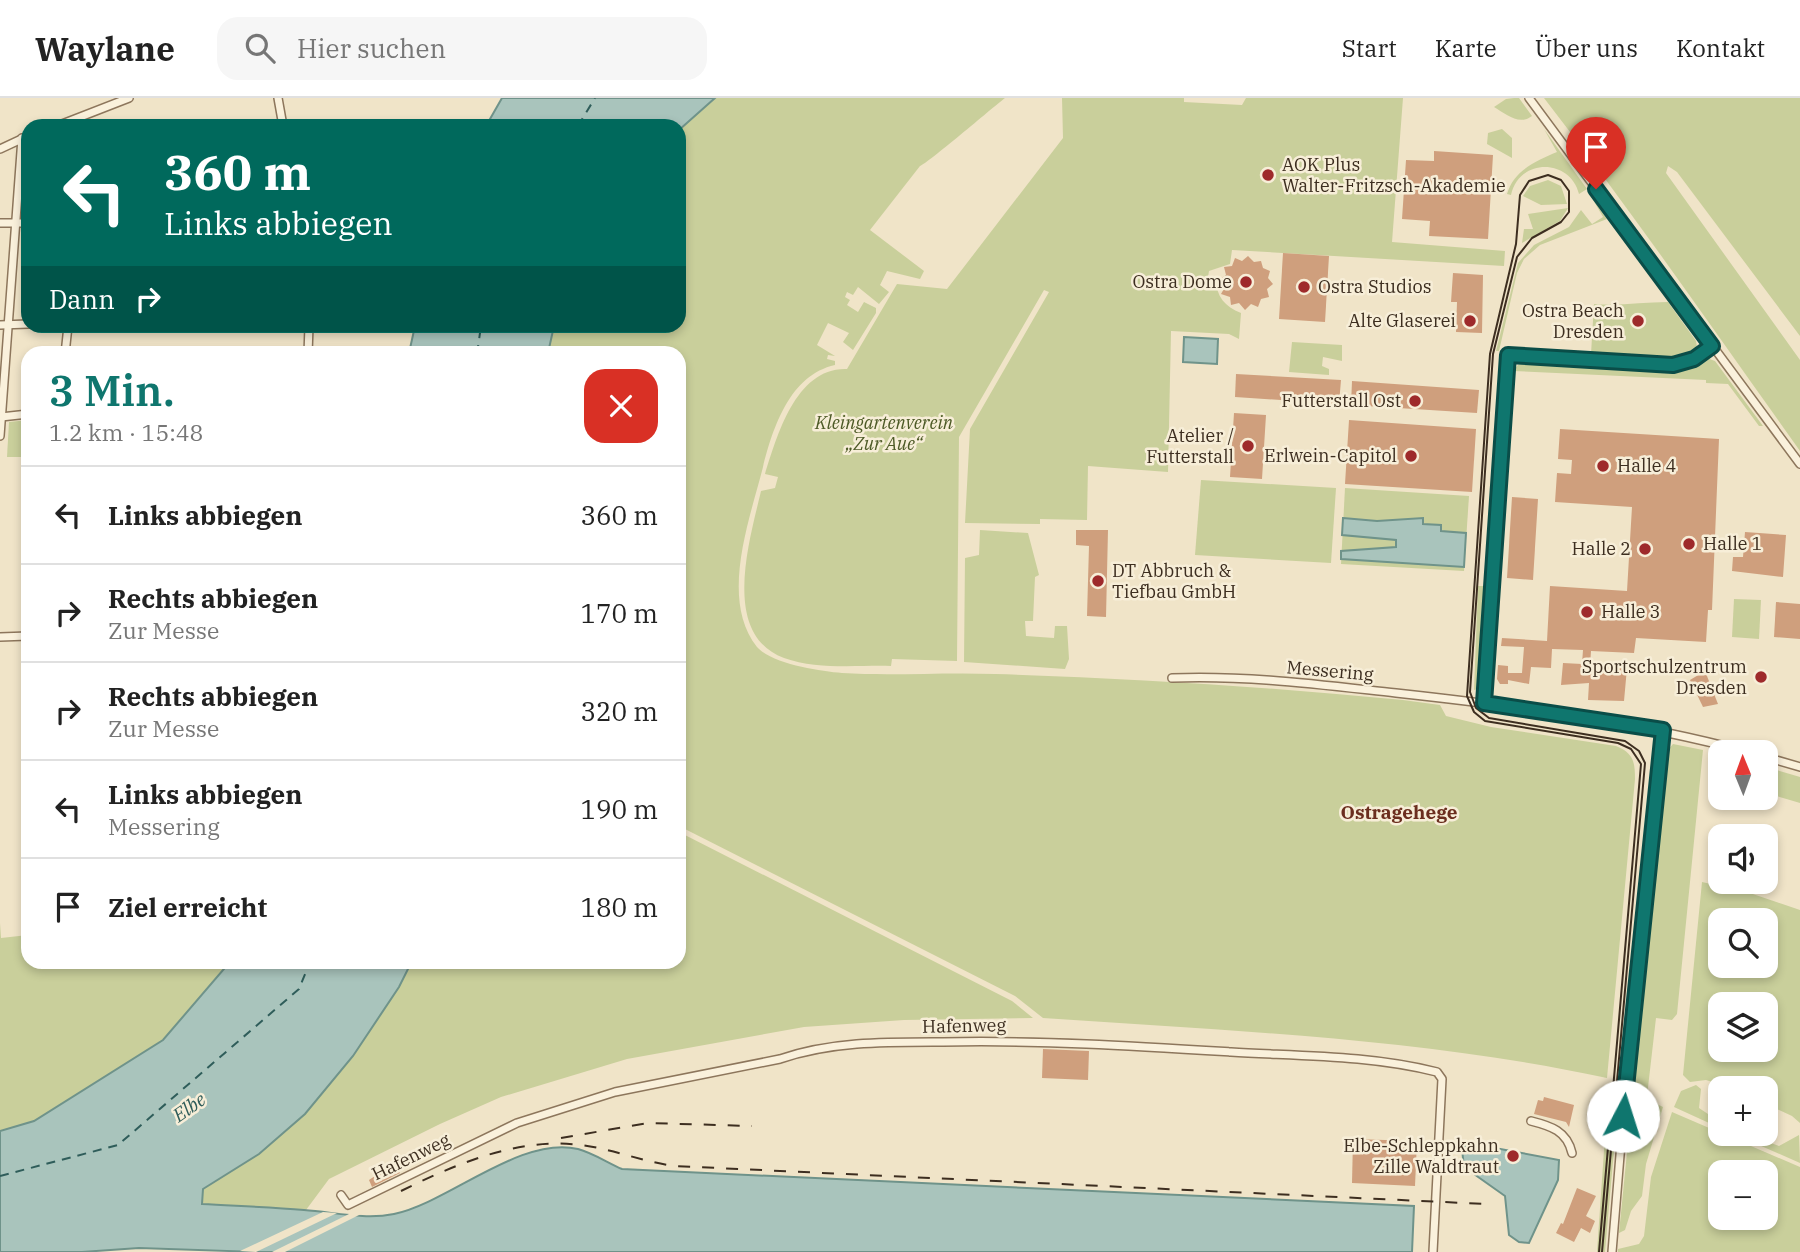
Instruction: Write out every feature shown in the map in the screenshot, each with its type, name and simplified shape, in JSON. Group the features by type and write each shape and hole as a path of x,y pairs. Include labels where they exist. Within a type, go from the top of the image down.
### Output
{"street":[{"path":"75,119 129,98"},
{"path":"278,98 282,119"},
{"path":"1529,98 1800,464"},
{"path":"0,149 21,139"},
{"path":"0,436 4,325 21,175"},
{"path":"0,223 21,223"},
{"path":"1484,703 1508,355 1673,365 1694,359 1712,346"},
{"path":"1,417 21,415"},
{"path":"0,637 21,636"},
{"name":"Messering","path":"1172,678 1282,682 1484,703 1663,730"},
{"path":"1612,1252 1625,1095 1663,730 1708,742"},
{"path":"1778,761 1800,767"},
{"name":"Hafenweg","path":"341,1195 348,1205 517,1123 615,1092 780,1059 829,1046 890,1042 1081,1042 1382,1063 1437,1072 1442,1079 1433,1252"},
{"path":"1531,1121 1552,1127 1564,1135 1572,1153"}],"green space":[{"path":"715,98 1005,98 920,166 870,230 924,271 920,279 887,271 880,285 889,292 879,304 858,287 853,295 847,292 845,297 850,300 847,305 858,312 864,302 876,308 876,313 853,350 843,342 849,333 828,323 817,345 835,356 828,355 827,359 835,361 835,365 806,380 795,391 778,420 751,510 741,559 740,606 746,628 757,647 785,662 842,673 1097,678 1403,700 1440,705 1446,716 1491,727 1622,749 1632,758 1635,779 1607,1078 1537,1064 1397,1045 1255,1032 1043,1018 1015,996 686,830 686,346 550,346 552,333 686,333 686,124"},
{"name":"Kleingartenverein „Zur Aue“","path":"1062,98 1184,98 1184,102 1242,105 1246,98 1403,98 1392,242 1505,251 1504,266 1232,250 1230,264 1209,271 1208,277 1216,279 1220,296 1226,304 1241,313 1239,339 1229,334 1171,331 1168,472 1088,466 1087,520 1040,519 1040,524 965,523 970,429 1049,292 1044,290 959,437 957,661 892,659 891,666 837,666 784,658 764,646 752,629 744,584 751,534 761,491 775,488 778,477 765,474 791,407 814,379 829,371 847,369 897,284 947,289 1063,138"},
{"path":"1519,98 1532,116 1527,119 1508,116 1494,107 1506,99"},
{"path":"1544,98 1800,98 1800,336 1677,172 1668,166 1666,173 1800,360 1800,451 1642,229"},
{"path":"1502,129 1512,138 1512,158 1487,144 1488,133"},
{"path":"1544,129 1587,189 1579,194 1574,182 1566,174 1545,167 1524,174 1511,195 1507,194 1520,173 1557,152"},
{"path":"1548,180 1561,186 1567,204 1541,205 1523,196 1530,186"},
{"path":"1592,198 1607,219 1540,245 1524,259 1517,273 1499,351 1496,351 1518,263 1534,245 1569,227 1581,210 1592,224 1603,217"},
{"path":"1568,208 1560,221 1522,243 1524,229 1533,229 1528,214"},
{"name":"Ostra Beach Dresden","path":"1668,302 1696,341 1697,347 1690,353 1664,359 1591,354 1594,304"},
{"path":"1292,342 1342,345 1342,361 1323,357 1322,366 1329,369 1329,375 1289,372"},
{"path":"1704,357 1715,361 1763,426 1759,426 1728,384 1706,383 1706,380 1513,371 1518,365 1533,361 1675,368 1687,367"},
{"path":"21,421 21,457 7,457 9,422"},
{"path":"1201,480 1336,488 1331,563 1195,555"},
{"path":"1345,488 1469,496 1464,571 1341,564"},
{"path":"980,530 1028,533 1039,575 1035,577 1033,621 1025,621 1026,636 1054,638 1055,626 1067,626 1069,659 1065,669 964,662 965,558 979,555"},
{"path":"1478,586 1489,586 1480,688 1474,690"},
{"path":"1734,599 1761,600 1759,639 1732,637"},
{"path":"1673,744 1703,750 1677,1014 1672,1020 1656,1018 1647,1096 1633,1088 1667,751"},
{"path":"1778,771 1800,777 1800,803 1778,797"},
{"path":"686,836 1012,1001 1033,1018 904,1020 804,1027 627,1059 501,1097 440,1124 329,1179 306,1210 202,1205 203,1189 259,1154 305,1114 353,1056 408,969 686,969"},
{"path":"1702,882 1708,883 1708,894 1753,894 1800,910 1800,1123 1778,1110 1778,1076 1708,1076 1708,1081 1690,1082 1683,1075"},
{"path":"0,923 1,938 21,936 21,969 224,969 163,1040 34,1121 0,1131"},
{"path":"1696,1085 1701,1089 1699,1108 1708,1114 1708,1123 1674,1107 1681,1091"},
{"path":"1608,1092 1619,1094 1605,1252 1597,1252"},
{"path":"1633,1092 1663,1107 1646,1164 1642,1196 1631,1211 1625,1230 1619,1233"},
{"path":"1672,1112 1708,1127 1708,1146 1751,1146 1800,1167 1800,1252 1618,1252 1618,1249 1639,1244 1644,1236 1651,1177"},
{"path":"1799,1135 1800,1163 1761,1146 1779,1146"}],"water":[{"path":"502,98 715,98 686,124 686,119 490,119"},
{"path":"413,333 552,333 550,346 411,346"},
{"path":"1184,337 1218,339 1217,364 1183,362"},
{"path":"1343,518 1377,521 1423,518 1423,524 1441,525 1441,531 1466,533 1464,567 1341,559 1341,551 1396,547 1396,540 1342,535"},
{"name":"Elbe","path":"224,969 408,969 353,1056 305,1114 259,1154 203,1189 202,1204 383,1216 438,1197 509,1161 556,1147 584,1151 622,1169 1414,1206 1412,1252 259,1252 139,1248 82,1252 0,1252 0,1131 34,1121 163,1040"},
{"path":"1468,1143 1559,1160 1558,1180 1529,1243 1519,1242 1509,1235 1505,1196 1464,1167 1462,1149"}],"pier":[{"path":"323,1212 337,1213 256,1252 240,1251"},
{"path":"349,1214 361,1214 285,1252 272,1252"}],"building":[{"path":"1434,151 1493,155 1488,239 1429,236 1430,221 1402,219 1406,160 1434,161"},
{"name":"Ostra Studios","path":"1283,253 1329,256 1325,322 1279,319"},
{"name":"Ostra Dome","path":"1248,256 1254,262 1261,261 1263,268 1270,271 1268,278 1273,284 1267,289 1269,297 1261,299 1258,307 1251,304 1245,310 1239,303 1231,305 1230,297 1221,294 1225,287 1219,280 1226,275 1224,267 1232,266 1235,258 1242,261"},
{"path":"1453,273 1483,275 1482,333 1456,332 1457,302 1451,302"},
{"path":"1236,374 1341,380 1339,404 1235,397"},
{"name":"Futterstall Ost","path":"1352,381 1479,390 1477,413 1351,405"},
{"name":"Atelier / Futterstall","path":"1234,413 1266,415 1262,479 1230,477"},
{"name":"Erlwein-Capitol","path":"1349,420 1476,429 1472,492 1345,484"},
{"path":"1560,429 1719,439 1712,610 1708,610 1706,642 1636,638 1634,653 1591,651 1590,666 1627,668 1624,701 1588,700 1589,683 1561,685 1563,663 1582,664 1583,650 1552,649 1551,668 1531,667 1529,684 1508,680 1508,684 1500,684 1497,679 1498,665 1508,666 1508,673 1522,673 1524,647 1501,646 1502,638 1547,641 1550,586 1627,591 1632,507 1555,502 1557,473 1571,474 1572,460 1558,459"},
{"path":"1512,497 1538,499 1533,580 1507,578"},
{"name":"DT Abbruch & Tiefbau GmbH","path":"1076,530 1108,530 1106,617 1087,616 1089,546 1076,545"},
{"path":"1745,532 1786,535 1783,577 1732,571 1733,557 1743,557"},
{"path":"1776,602 1800,604 1800,639 1774,637"},
{"path":"1705,671 1718,704 1703,707 1690,680"},
{"path":"1043,1049 1089,1051 1088,1080 1042,1078"},
{"path":"1544,1097 1574,1105 1569,1127 1566,1122 1534,1114 1538,1100 1543,1101"},
{"path":"1353,1139 1417,1141 1415,1186 1352,1183"},
{"path":"393,1164 400,1173 372,1187 369,1180 374,1174"},
{"path":"1577,1188 1596,1196 1586,1216 1595,1221 1590,1233 1581,1228 1574,1242 1556,1233 1561,1223 1563,1224"}],"ferry route":[{"path":"582,119 595,98"},
{"path":"478,346 480,333"},
{"path":"0,1176 118,1145 299,989 307,969"}],"tram line":[{"path":"1599,1252 1641,764 1631,749 1618,743 1485,721 1474,712 1467,696 1490,354 1516,244 1520,195 1529,181 1548,175 1561,180 1569,191 1569,212 1561,222 1532,238 1517,257 1493,354 1470,692 1476,708 1489,718 1625,741 1639,751 1645,763 1602,1252"}],"railway":[{"path":"561,1138 648,1123 752,1126"},
{"path":"401,1191 443,1171 488,1155 534,1145 557,1144 593,1147 675,1166 1486,1204"}],"place":[{"name":"AOK Plus Walter-Fritzsch-Akademie","path":"1268,175"},
{"name":"Ostra Dome","path":"1246,282"},
{"name":"Ostra Studios","path":"1304,287"},
{"name":"Alte Glaserei","path":"1470,321"},
{"name":"Ostra Beach Dresden","path":"1638,321"},
{"name":"Futterstall Ost","path":"1415,401"},
{"name":"Atelier / Futterstall","path":"1248,446"},
{"name":"Erlwein-Capitol","path":"1411,456"},
{"name":"Halle 4","path":"1603,466"},
{"name":"Halle 1","path":"1689,544"},
{"name":"Halle 2","path":"1645,549"},
{"name":"DT Abbruch & Tiefbau GmbH","path":"1098,581"},
{"name":"Halle 3","path":"1587,612"},
{"name":"Sportschulzentrum Dresden","path":"1761,677"},
{"name":"Elbe-Schleppkahn Zille Waldtraut","path":"1513,1156"}],"district":[{"name":"Ostragehege","path":"1399,812"}],"route":[{"path":"1596,189 1712,346 1694,359 1673,365 1508,355 1484,703 1663,730 1623,1116"}]}
